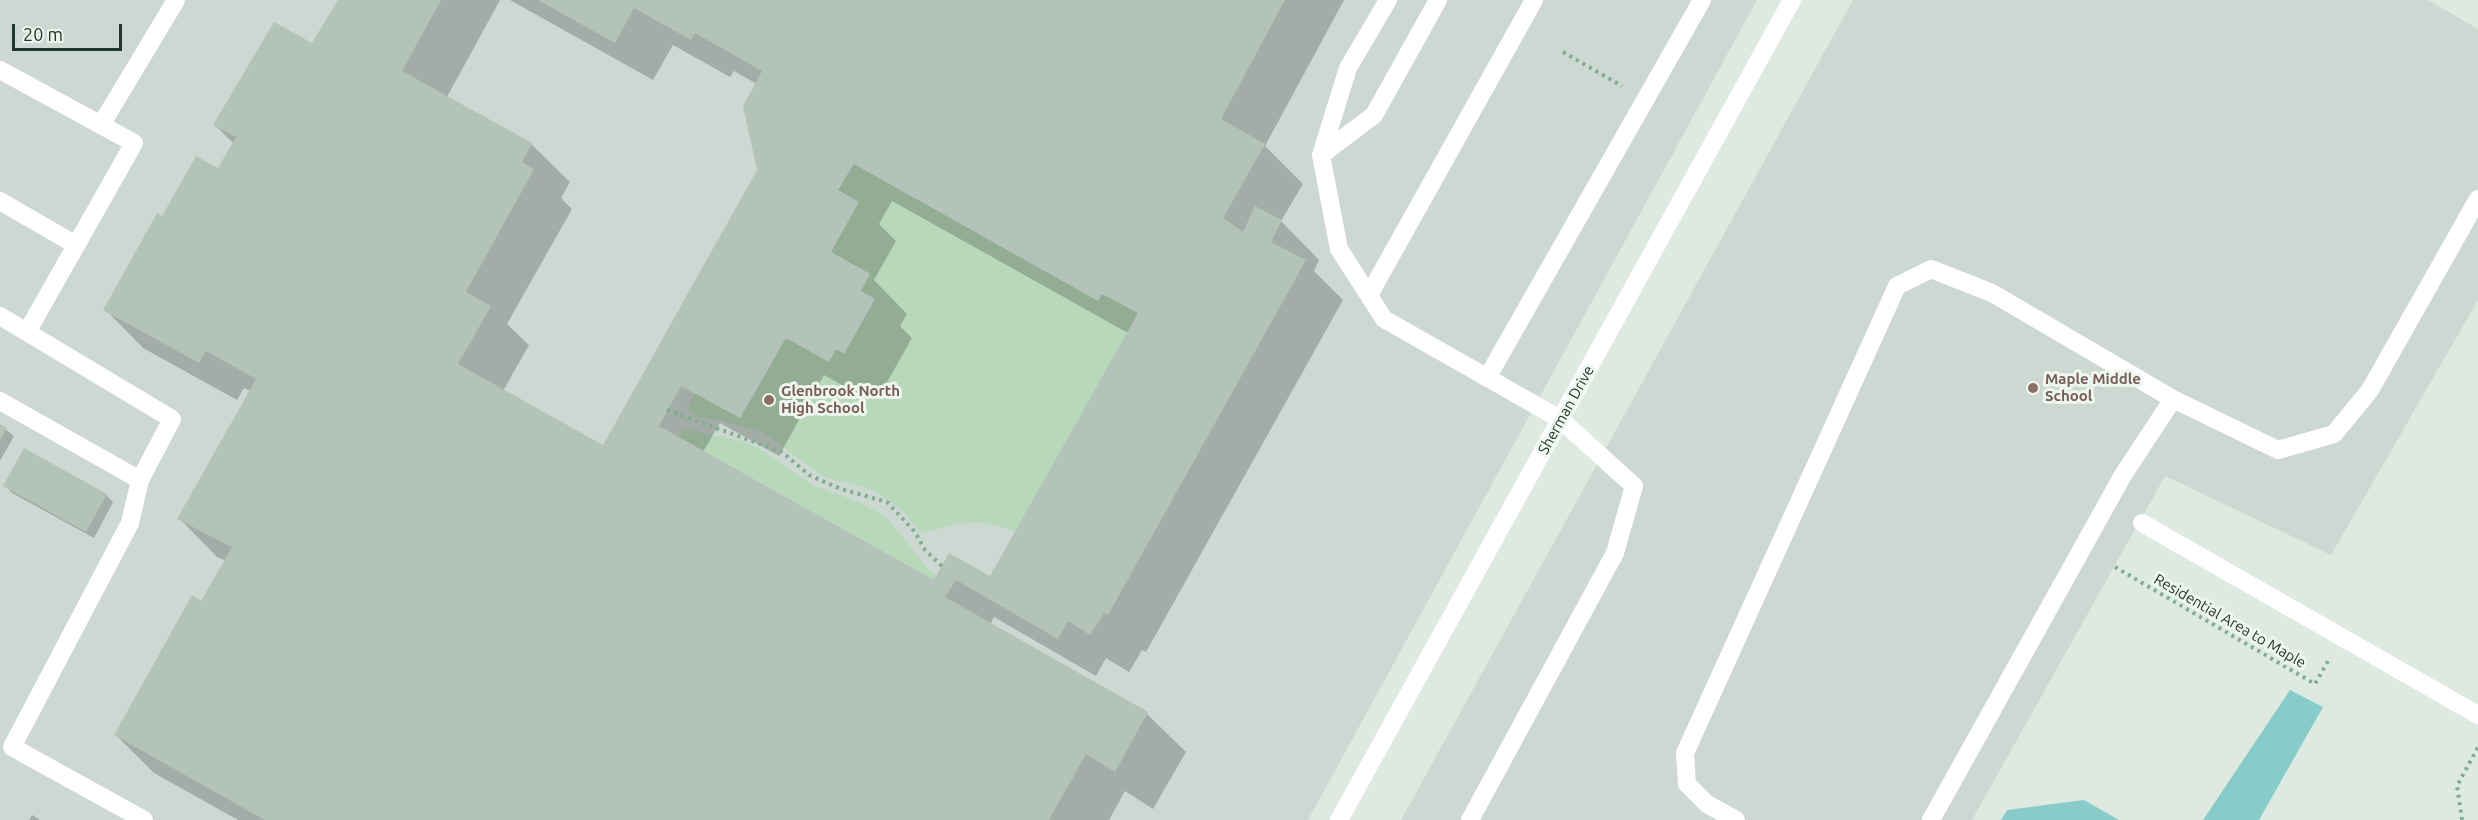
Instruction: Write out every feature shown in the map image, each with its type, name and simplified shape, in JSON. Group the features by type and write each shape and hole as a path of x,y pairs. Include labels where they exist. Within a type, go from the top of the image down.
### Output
{"street":[{"path":"101,125 176,0"},
{"path":"1388,0 1348,68 1321,155 1340,249 1384,319 1560,419 1634,486 1615,553 1470,820"},
{"path":"1321,155 1374,115 1438,0"},
{"path":"1369,295 1534,0"},
{"path":"1487,378 1702,0"},
{"name":"Sherman Drive","path":"1339,820 1792,0"},
{"path":"0,70 134,143 27,332"},
{"path":"1736,820 1707,804 1687,784 1685,753 1897,286 1931,269 1992,293 2173,399 2278,450 2334,434 2370,390 2478,199"},
{"path":"0,201 76,245"},
{"path":"0,316 172,419 140,480 130,523 12,747 144,820"},
{"path":"1931,820 2123,475 2173,399"},
{"path":"0,401 140,480"},
{"path":"2142,523 2478,715"}],"path":[{"path":"1563,52 1646,99"},
{"path":"667,410 782,452 809,475 841,489 887,502 915,532 925,550 942,566"},
{"name":"Residential Area to Maple","path":"2115,567 2314,684 2332,654"},
{"path":"2462,820 2457,786 2478,747"}],"shaded area":[{"name":"Glenbrook North High School","path":"0,0 1757,0 1308,820 0,820"},
{"name":"Maple Middle School","path":"1853,0 2428,0 2478,29 2478,300 2331,555 2165,476 1972,820 1401,820"}],"green space":[{"path":"854,164 1098,301 1102,294 1138,313 1015,532 991,524 968,523 921,533 903,511 890,501 870,489 822,476 764,433 721,420 699,417 690,412 689,404 695,393 741,418 786,338 828,362 836,349 844,353 875,299 861,291 831,252 858,202 838,190"},
{"path":"683,429 741,441 759,448 813,486 854,500 876,511 889,520 928,569 937,575 934,580 679,437"}],"water":[{"path":"2290,690 2323,707 2259,820 2203,820"},
{"path":"2084,800 2119,820 2001,820 2007,810"}],"building":[{"name":"Glenbrook North High School","path":"338,0 441,0 402,71 532,143 522,162 534,169 466,292 491,306 458,364 603,445 757,170 743,106 762,71 695,33 691,40 634,8 615,43 538,0 1285,0 1221,119 1265,144 1223,218 1243,232 1255,206 1282,220 1271,242 1306,260 1108,615 1104,613 1090,635 1068,621 1058,639 956,580 945,597 1148,712 1115,772 1086,754 1049,820 265,820 114,735 192,595 201,601 232,547 177,519 256,379 206,351 199,363 103,310 157,213 162,216 196,156 218,168 236,137 213,125 274,22 312,43","holes":["854,164 1098,301 1102,294 1138,313 990,576 949,553 934,580 659,426 681,386 740,418 786,338 829,362 836,349 844,354 875,299 861,291 870,274 831,252 859,202 838,190"]},
{"path":"0,424 7,428 0,440"},
{"path":"24,448 107,494 86,532 3,486"}],"place":[{"name":"Maple Middle School","path":"2033,388"},
{"name":"Glenbrook North High School","path":"769,400"}]}
